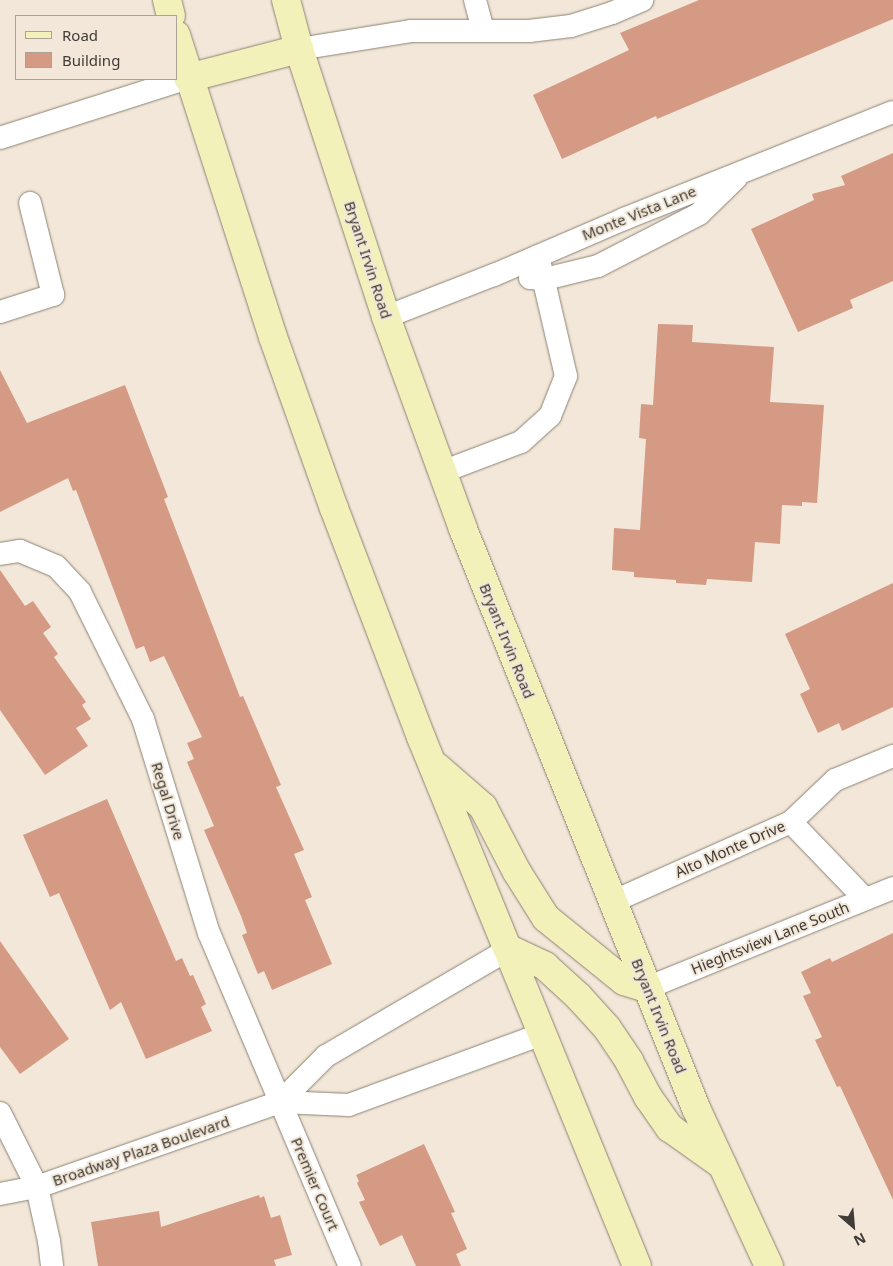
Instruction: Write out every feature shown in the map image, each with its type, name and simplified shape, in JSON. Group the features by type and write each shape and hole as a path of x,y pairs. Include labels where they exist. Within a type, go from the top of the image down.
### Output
{"main road":[{"path":"166,0 171,15"},
{"name":"Bryant Irvin Road","path":"286,0 299,49 386,317 442,472 612,902 696,1108 769,1266"},
{"path":"178,42 276,346 334,508 432,763 637,1266"},
{"path":"188,78 299,49"},
{"path":"432,763 482,807 517,872 546,918 624,981 647,988"},
{"path":"509,950 545,966 578,996 607,1028 629,1061 648,1097 670,1128 723,1166"}],"lane":[{"path":"475,0 483,30"},
{"path":"299,49 411,31 529,31 571,26 612,13 642,0"},
{"path":"0,138 188,78"},
{"name":"Monte Vista Lane","path":"386,317 494,275 744,170 893,112"},
{"path":"494,275 545,280 598,266 700,214 744,170"},
{"path":"0,312 54,295 30,203"},
{"path":"442,472 515,445 550,416 566,376 538,256"},
{"name":"Regal Drive","path":"0,554 20,552 56,566 80,592 143,719 209,933 280,1102"},
{"name":"Alto Monte Drive","path":"612,902 791,822 835,780 893,756"},
{"path":"791,822 865,899"},
{"name":"Hieghtsview Lane South","path":"647,988 893,888"},
{"name":"Broadway Plaza Boulevard","path":"280,1102 326,1056 509,950"},
{"name":"Broadway Plaza Boulevard","path":"0,1194 37,1187 280,1102 349,1105 542,1034"},
{"name":"Premier Court","path":"280,1102 350,1266"},
{"path":"0,1113 37,1187 49,1241 52,1266"}],"building":[{"path":"699,0 893,0 893,19 657,119 656,116 562,159 533,95 629,50 620,33"},
{"path":"893,153 893,281 850,300 853,308 798,332 751,229 814,200 812,194 845,185 841,176"},
{"path":"658,324 693,325 692,342 774,347 770,402 824,405 817,503 802,502 802,506 782,505 780,544 755,542 752,582 707,579 706,585 676,583 676,580 634,577 634,572 612,570 614,528 640,530 646,439 639,438 641,404 653,405"},
{"path":"0,370 27,423 125,385 168,497 164,499 240,697 243,696 281,785 276,787 304,850 294,854 312,897 305,900 332,964 272,990 264,971 258,974 242,935 247,933 241,916 204,830 214,826 187,762 194,759 187,743 202,737 164,656 150,662 144,646 136,649 76,490 73,491 68,478 0,512"},
{"path":"0,570 25,606 33,601 51,627 43,633 58,654 54,657 86,702 82,705 91,719 76,728 88,746 45,775 0,710"},
{"path":"893,583 893,707 842,731 839,723 818,733 800,694 810,689 785,634"},
{"path":"107,799 176,961 182,958 190,976 193,975 206,1004 201,1007 212,1031 146,1059 121,1002 110,1010 59,893 50,897 23,835"},
{"path":"893,933 893,1200 840,1086 837,1087 815,1040 822,1037 803,996 811,993 801,972 830,958 832,962"},
{"path":"0,941 69,1039 20,1074 0,1047"},
{"path":"424,1144 455,1212 451,1213 467,1249 456,1254 461,1266 416,1266 402,1235 380,1246 359,1202 365,1200 357,1183 359,1181 356,1175"},
{"path":"259,1195 260,1198 264,1196 271,1218 280,1215 292,1255 274,1260 276,1266 98,1266 91,1222 159,1211 161,1227"}]}
